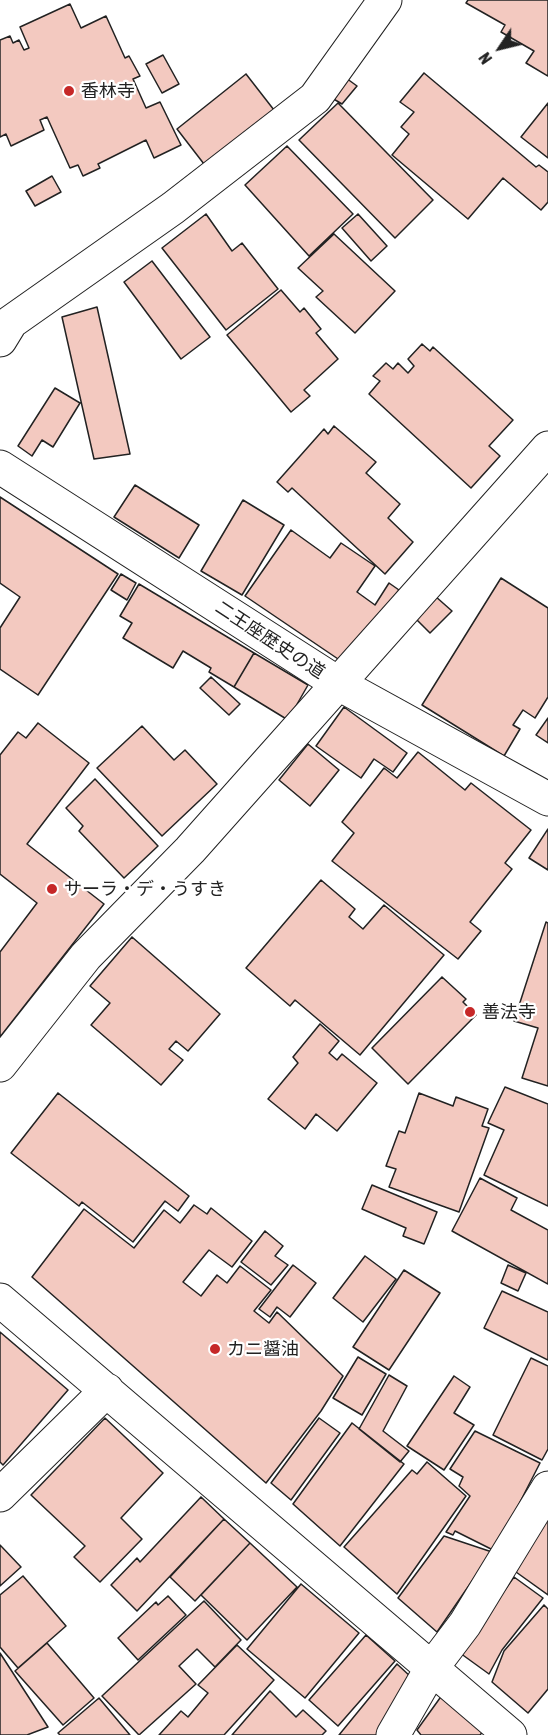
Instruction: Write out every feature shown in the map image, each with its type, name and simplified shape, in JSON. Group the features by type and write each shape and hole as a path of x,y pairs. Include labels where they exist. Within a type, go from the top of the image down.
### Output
{"street":[{"path":"0,340 11,322 173,208 315,98 384,0"},
{"path":"0,1065 86,956 190,850 548,448"},
{"name":"二王座歴史の道","path":"0,467 339,684 548,798"},
{"path":"0,1300 108,1390 431,1670 510,1735"},
{"path":"0,1495 108,1390"},
{"path":"393,1735 431,1670 465,1624 548,1488"}],"building":[{"path":"468,0 548,0 548,76 526,63 534,51 501,32 505,25 466,3"},
{"name":"香林寺","path":"70,4 81,28 106,16 125,58 129,56 140,76 133,79 146,108 160,102 181,145 154,158 146,140 98,164 100,168 83,176 78,165 70,168 47,117 40,120 44,130 11,146 6,134 0,137 0,40 10,36 13,43 19,40 24,50 29,48 20,27"},
{"path":"163,55 179,84 162,93 146,64"},
{"path":"424,73 536,167 539,165 548,172 548,202 541,210 503,178 468,219 392,155 409,134 401,127 414,112 400,102"},
{"path":"246,74 274,110 204,164 177,129"},
{"path":"346,78 357,86 342,104 332,98"},
{"path":"338,103 433,200 395,238 299,140"},
{"path":"548,103 548,158 521,137"},
{"path":"287,146 353,214 309,256 245,185"},
{"path":"52,176 61,192 35,206 26,191"},
{"path":"206,214 232,251 242,243 278,289 226,330 162,248"},
{"path":"358,214 387,246 371,261 342,228"},
{"path":"334,234 395,291 355,333 316,297 323,291 298,268"},
{"path":"152,261 210,337 181,359 124,282"},
{"path":"281,290 300,312 304,308 321,329 316,333 338,359 304,390 310,396 291,412 227,335"},
{"path":"97,307 130,454 94,459 62,317"},
{"path":"422,344 430,351 433,347 513,420 489,446 500,456 471,488 369,394 380,381 373,376 386,363 393,369 398,363 408,373 414,366 408,359"},
{"path":"55,388 80,403 53,447 42,440 32,456 18,446"},
{"path":"334,426 376,462 366,473 400,504 388,518 413,542 385,574 292,488 288,492 277,482 324,429 328,434"},
{"path":"135,485 199,525 179,558 114,517"},
{"path":"0,497 118,574 38,695 0,669 0,628 20,597 0,583"},
{"path":"243,500 284,525 242,595 201,571"},
{"path":"291,530 330,558 341,543 375,566 357,592 375,605 389,583 399,590 344,663 245,596"},
{"path":"121,574 136,583 127,600 111,590"},
{"path":"501,578 548,608 548,697 535,718 523,710 513,725 520,729 504,756 422,705"},
{"path":"139,584 254,653 234,687 209,672 211,668 183,651 173,668 123,638 132,623 120,616"},
{"path":"435,596 452,611 430,633 415,618"},
{"path":"254,653 308,685 288,720 234,687"},
{"path":"211,677 240,704 229,715 200,688"},
{"path":"344,707 407,753 393,772 374,759 361,778 316,746"},
{"path":"548,718 548,743 536,735"},
{"name":"サーラ・デ・うすき","path":"38,723 89,763 27,844 104,904 0,1037 0,952 37,903 0,874 0,755 18,732 26,738"},
{"path":"142,726 174,760 185,750 217,784 162,836 97,768"},
{"path":"308,744 339,770 310,806 279,780"},
{"path":"418,752 465,790 471,783 531,830 505,863 512,869 470,922 481,931 458,959 332,861 354,833 342,822 384,768 397,778"},
{"path":"95,779 158,846 124,878 79,831 83,826 66,808"},
{"path":"548,829 548,870 529,858"},
{"path":"321,880 355,909 349,917 363,929 384,905 444,955 360,1055 295,1000 290,1006 246,968"},
{"path":"546,922 548,923 548,1086 522,1078 538,1028 514,1021"},
{"path":"132,937 220,1014 188,1051 176,1041 169,1049 183,1060 161,1085 91,1025 110,1003 90,986"},
{"path":"442,977 466,999 463,1002 476,1015 408,1084 372,1048"},
{"path":"320,1024 339,1041 329,1053 337,1060 342,1054 377,1083 337,1131 316,1114 305,1129 268,1099 298,1063 293,1057"},
{"path":"505,1087 548,1104 548,1206 484,1175 504,1130 488,1123"},
{"path":"58,1093 189,1196 178,1211 165,1201 133,1242 82,1202 79,1206 11,1153"},
{"path":"419,1093 453,1106 456,1097 488,1109 482,1126 489,1128 459,1212 389,1187 396,1169 386,1166 399,1131 405,1133"},
{"path":"480,1178 517,1198 511,1210 548,1230 548,1284 452,1231"},
{"path":"372,1185 437,1212 424,1244 403,1236 406,1228 362,1209"},
{"name":"カニ醤油","path":"194,1205 207,1214 211,1208 252,1241 232,1267 209,1250 183,1282 201,1296 217,1275 227,1283 240,1266 271,1290 254,1311 269,1323 277,1312 343,1376 321,1411 266,1483 32,1277 84,1209 134,1248 164,1210 180,1223"},
{"path":"265,1231 283,1246 275,1256 288,1265 271,1285 241,1262"},
{"path":"365,1256 396,1279 363,1322 333,1298"},
{"path":"293,1265 316,1283 290,1317 277,1307 270,1317 259,1309"},
{"path":"508,1265 526,1273 518,1291 501,1283"},
{"path":"404,1270 440,1293 389,1370 353,1347"},
{"path":"502,1291 548,1312 548,1360 484,1328"},
{"path":"0,1332 68,1390 3,1465 0,1462"},
{"path":"358,1357 386,1374 362,1415 333,1398"},
{"path":"531,1358 548,1366 548,1449 542,1460 493,1435"},
{"path":"389,1375 407,1386 383,1431 409,1451 400,1462 359,1429"},
{"path":"454,1376 470,1387 454,1413 474,1425 444,1470 407,1446"},
{"path":"105,1418 163,1473 121,1518 142,1539 100,1582 74,1557 85,1546 31,1495"},
{"path":"319,1418 340,1433 291,1500 271,1483"},
{"path":"352,1423 404,1464 340,1546 293,1504"},
{"path":"475,1431 540,1463 495,1551 455,1531 453,1535 446,1532 470,1496 459,1486 463,1477 450,1469"},
{"path":"427,1462 466,1496 397,1594 344,1547 412,1470 417,1474"},
{"path":"201,1497 224,1519 137,1611 111,1585 137,1558 140,1562"},
{"path":"548,1513 548,1595 516,1572"},
{"path":"224,1519 250,1543 195,1601 170,1577"},
{"path":"444,1536 492,1552 437,1632 398,1598"},
{"path":"250,1543 297,1587 247,1640 201,1595"},
{"path":"0,1545 21,1567 0,1586"},
{"path":"23,1576 66,1626 18,1668 0,1647 0,1595"},
{"path":"514,1577 543,1598 502,1650 489,1674 460,1653"},
{"path":"301,1584 359,1633 305,1698 247,1649"},
{"path":"168,1596 186,1615 138,1660 118,1638 156,1602 158,1605"},
{"path":"204,1601 241,1640 215,1667 197,1649 179,1666 196,1684 139,1735 102,1696"},
{"path":"544,1605 548,1609 548,1689 528,1713 492,1682 504,1651"},
{"path":"366,1635 395,1661 338,1726 309,1700"},
{"path":"47,1643 94,1698 63,1725 15,1671"},
{"path":"237,1645 274,1680 224,1735 159,1735 181,1711 188,1717 208,1693 198,1685"},
{"path":"0,1653 48,1727 27,1735 0,1735"},
{"path":"397,1664 411,1677 382,1735 339,1735"},
{"path":"270,1691 296,1717 303,1710 326,1731 322,1735 232,1735"},
{"path":"445,1691 486,1728 480,1735 421,1735 417,1730"},
{"path":"99,1698 130,1735 60,1735 58,1733"}],"place":[{"name":"香林寺","path":"69,91"},
{"name":"サーラ・デ・うすき","path":"52,889"},
{"name":"善法寺","path":"470,1012"},
{"name":"カニ醤油","path":"215,1349"}]}
